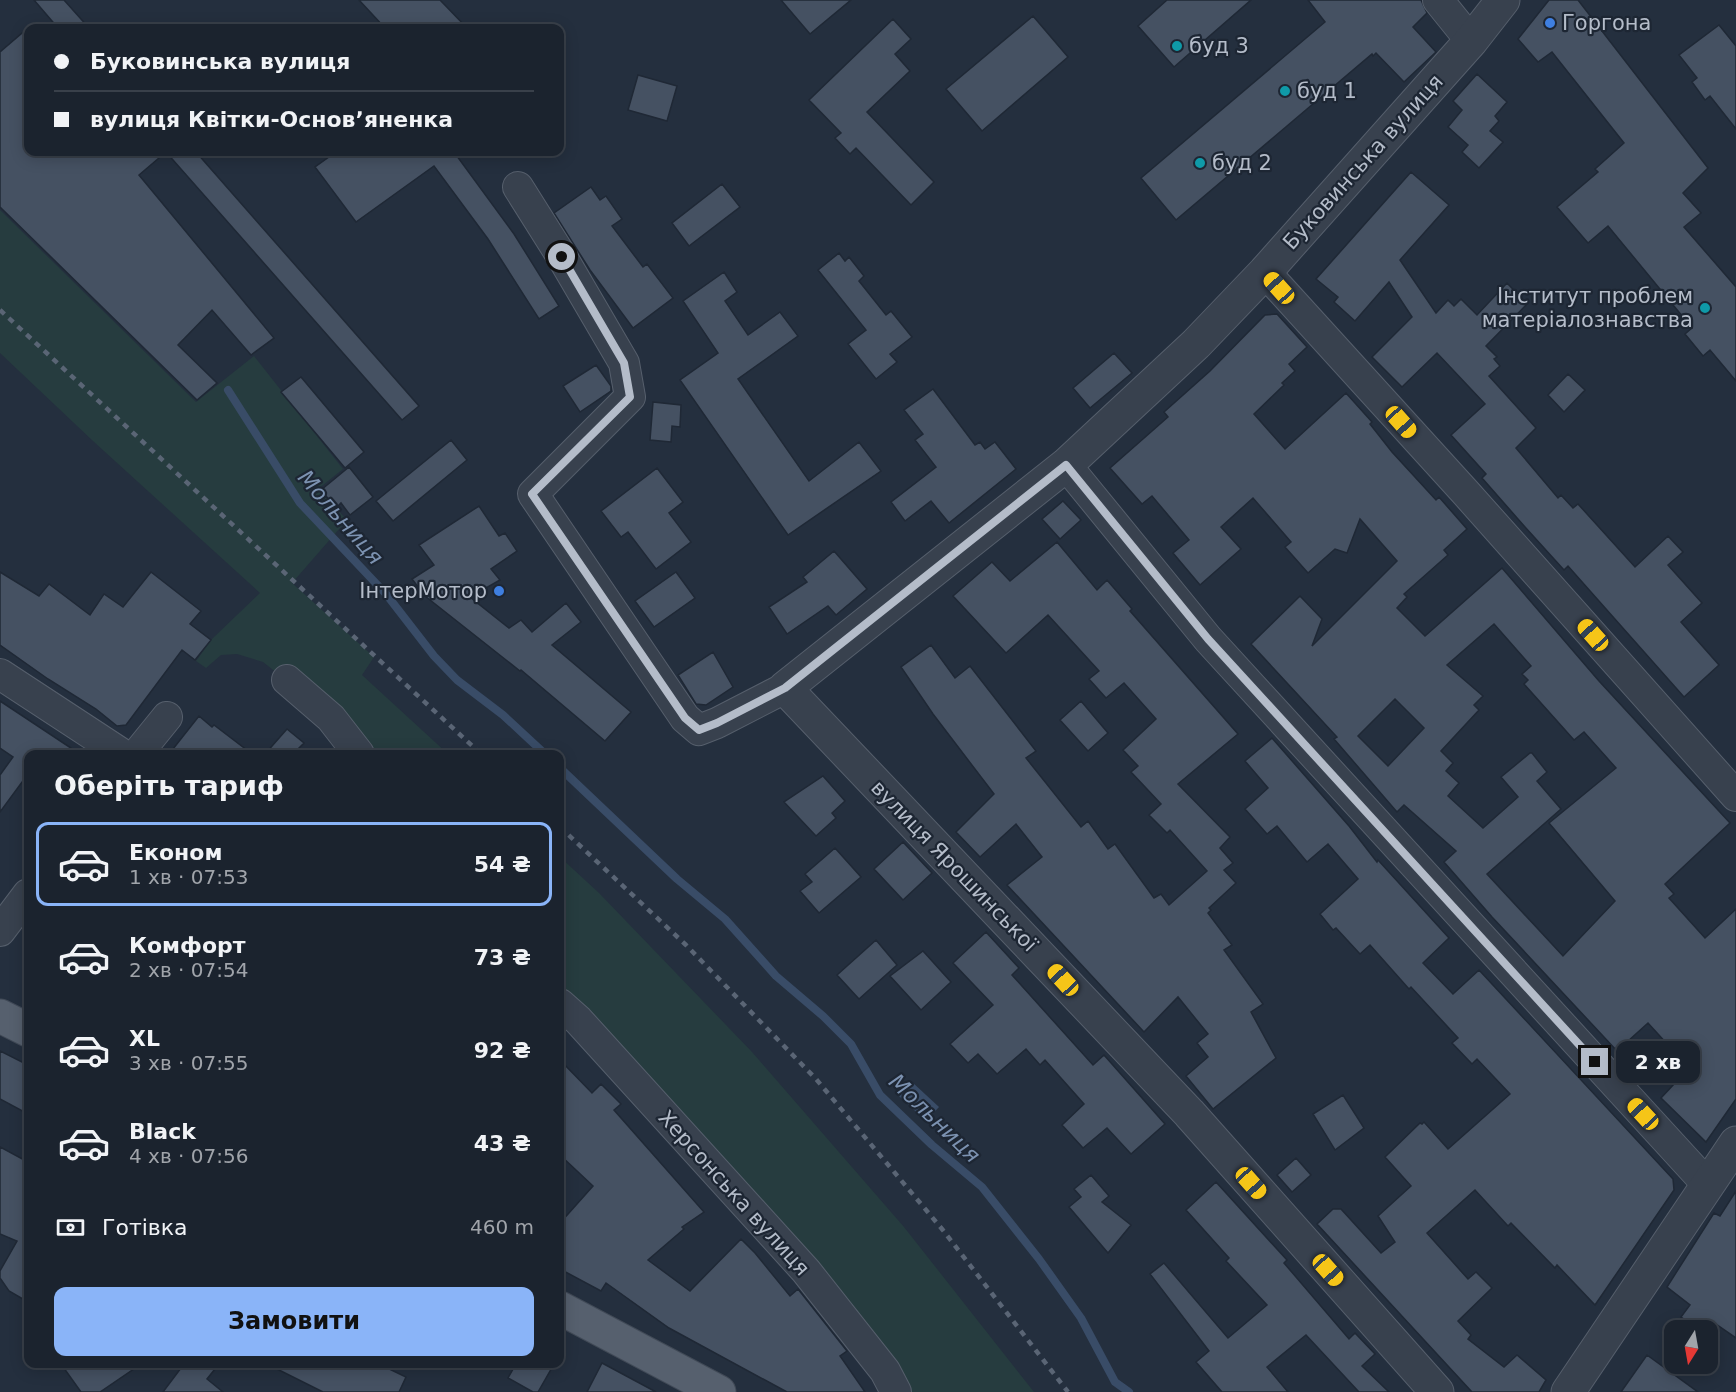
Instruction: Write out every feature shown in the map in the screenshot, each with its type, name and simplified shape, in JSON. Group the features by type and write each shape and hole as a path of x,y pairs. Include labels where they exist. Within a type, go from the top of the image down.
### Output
{"main road":[{"path":"0,1016 24,1028"},
{"path":"564,1310 719,1392"}],"street":[{"path":"1438,0 1471,41"},
{"name":"Буковинська вулиця","path":"519,187 624,363 630,397 532,494 685,718 699,730 785,688 1066,465 1196,344 1265,272 1471,41 1503,0"},
{"path":"1265,272 1736,796"},
{"path":"1066,465 1208,639 1707,1184"},
{"path":"0,674 116,750"},
{"path":"287,680 331,718 356,750"},
{"name":"вулиця Ярошинської","path":"785,688 1188,1113 1437,1392"},
{"path":"140,750 167,717"},
{"path":"0,931 24,899"},
{"name":"Херсонська вулиця","path":"564,1008 578,1020 806,1271 885,1371 896,1392"},
{"path":"1568,1392 1736,1143"}],"green space":[{"path":"0,210 196,402 254,356 343,469 318,489 347,520 292,583 374,657 362,675 444,750 361,750 286,680 263,662 237,654 221,655 206,668 196,661 212,639 260,593 0,353"},
{"path":"564,861 599,893 752,1052 904,1227 1034,1392 906,1392 564,989"}],"water":[{"path":"912,1082 939,1107 926,1121 899,1096"}],"building":[{"path":"34,0 64,0 85,24 55,24"},
{"path":"359,0 440,0 463,24 381,24"},
{"path":"781,0 851,0 810,34"},
{"name":"буд 3","path":"1167,0 1251,0 1174,67 1138,26"},
{"path":"1308,0 1421,0 1427,13 1413,27 1436,52 1404,82 1376,53 1373,56 1372,54 1176,220 1141,178 1325,22"},
{"path":"1549,0 1578,0 1708,168 1683,193 1701,213 1684,227 1736,287 1736,381 1710,350 1703,356 1685,334 1692,328 1608,226 1588,243 1557,207 1598,172 1595,169 1624,143 1552,52 1538,62 1518,39"},
{"path":"1033,16 1068,57 982,131 946,89"},
{"path":"893,19 911,39 895,54 910,71 867,112 934,182 911,205 856,148 850,154 835,138 841,133 809,100"},
{"path":"1719,25 1736,46 1736,129 1710,96 1705,100 1692,82 1697,78 1679,55"},
{"path":"24,31 24,156 161,156 139,175 274,338 251,355 212,310 178,345 217,383 197,400 0,207 0,52"},
{"path":"1477,74 1507,102 1495,116 1499,121 1490,131 1503,142 1479,168 1462,152 1468,145 1448,127 1462,110 1453,101"},
{"path":"638,75 677,86 667,121 628,110"},
{"path":"170,156 200,156 419,406 402,420"},
{"path":"330,156 457,156 514,234 559,306 539,319 488,239 434,166 356,222 315,167"},
{"path":"1411,172 1449,205 1400,260 1436,313 1448,300 1454,306 1461,299 1477,315 1507,283 1527,304 1486,346 1497,357 1494,359 1500,366 1489,376 1536,428 1516,448 1558,498 1561,495 1573,508 1578,504 1635,567 1668,536 1683,552 1668,565 1702,603 1681,622 1719,665 1684,697 1568,566 1564,570 1525,527 1482,478 1486,474 1451,435 1485,404 1437,353 1402,387 1372,357 1412,317 1389,282 1355,321 1334,302 1338,297 1316,279"},
{"path":"722,184 740,207 689,246 672,223"},
{"path":"591,187 600,200 606,196 622,219 612,226 643,267 647,264 673,298 633,328 590,270 554,213"},
{"path":"839,253 845,261 849,257 864,276 859,281 886,315 891,311 912,337 890,354 897,362 876,379 848,344 866,330 818,270"},
{"path":"724,272 737,292 725,301 748,335 780,312 798,336 738,379 809,481 859,442 881,471 788,535 680,380 718,353 683,301"},
{"path":"1277,314 1307,347 1289,364 1295,371 1282,383 1284,385 1254,414 1285,449 1346,393 1372,422 1370,424 1392,452 1436,500 1439,497 1467,529 1444,550 1448,555 1404,594 1407,597 1397,608 1425,636 1502,568 1599,681 1730,823 1665,884 1674,894 1669,898 1705,938 1736,909 1736,1099 1706,1142 1661,1098 1689,1068 1648,1023 1617,1051 1444,862 1456,851 1404,805 1397,812 1334,739 1337,737 1251,644 1300,596 1322,619 1312,646 1397,561 1360,519 1347,553 1335,549 1308,573 1285,547 1291,542 1253,498 1221,527 1241,549 1200,585 1173,553 1189,540 1152,496 1142,504 1110,468 1168,417 1164,412 1210,371 1265,315","holes":["1494,624 1531,666 1522,674 1528,680 1524,684 1574,740 1584,732 1616,768 1549,823 1615,901 1563,956 1487,874 1561,809 1537,781 1547,772 1530,753 1501,777 1518,797 1483,828 1448,796 1459,783 1446,771 1453,763 1441,751 1479,710 1474,705 1483,696 1447,665","1395,699 1424,728 1388,766 1358,736"]},
{"path":"1114,353 1132,373 1090,408 1073,388"},
{"path":"596,365 611,386 611,391 580,412 563,386"},
{"path":"1568,374 1585,390 1564,412 1548,395"},
{"path":"301,377 364,452 345,468 281,392"},
{"path":"933,389 975,445 980,442 985,449 995,442 1016,469 949,523 931,501 905,521 891,502 936,467 915,440 923,434 904,410"},
{"path":"653,402 681,405 680,427 672,426 671,442 650,440"},
{"path":"451,440 467,460 393,521 376,501"},
{"path":"349,467 373,497 350,515 341,503 336,508 321,490"},
{"path":"657,468 683,502 669,513 691,542 656,569 628,532 621,537 601,511"},
{"path":"1063,501 1081,520 1060,539 1042,519"},
{"path":"479,506 499,536 505,533 517,551 491,569 500,580 470,597 509,628 521,620 532,632 566,603 581,622 552,645 631,712 605,741 521,670 425,596 412,579 434,565 419,545"},
{"path":"1057,542 1097,590 1107,580 1132,609 1130,611 1238,734 1178,784 1230,837 1220,848 1233,863 1224,870 1236,883 1209,908 1211,910 1208,913 1232,945 1224,950 1263,1004 1251,1012 1276,1058 1213,1109 1186,1076 1208,1057 1197,1043 1208,1034 1178,997 1144,1032 1007,885 1042,857 1016,824 980,857 956,832 994,794 933,714 901,667 931,645 955,678 970,666 1036,751 1026,758 1081,827 1088,821 1108,849 1115,844 1154,898 1161,894 1169,905 1207,871 1170,830 1167,833 1149,815 1161,804 1131,772 1138,766 1123,750 1156,719 1124,683 1106,698 1089,679 1099,671 1048,615 1006,653 953,596 992,562 1010,581"},
{"path":"834,551 867,589 836,615 828,606 787,634 769,607 807,582 803,577"},
{"path":"0,572 39,596 49,584 90,615 104,594 123,607 151,572 201,611 190,624 211,640 195,660 182,650 126,725 117,726 96,709 0,645"},
{"path":"676,572 695,598 654,627 635,601"},
{"path":"713,652 733,687 706,705 696,704 678,675"},
{"path":"0,701 74,750 24,750 24,779 0,812 0,775 13,757 0,748"},
{"path":"1081,701 1108,733 1088,751 1060,720"},
{"path":"199,716 247,750 172,750"},
{"path":"287,729 304,743 297,750 269,750"},
{"path":"1272,738 1349,826 1377,862 1378,860 1449,938 1423,963 1453,994 1479,970 1673,1179 1674,1190 1595,1305 1557,1265 1555,1268 1511,1223 1508,1226 1475,1190 1427,1233 1468,1279 1476,1272 1492,1288 1458,1321 1471,1335 1468,1339 1504,1367 1517,1355 1546,1380 1539,1392 1472,1392 1317,1224 1333,1209 1341,1209 1381,1253 1395,1242 1378,1216 1411,1186 1385,1157 1420,1123 1424,1122 1448,1149 1510,1094 1477,1059 1472,1064 1452,1043 1458,1038 1411,987 1409,989 1370,945 1360,954 1336,928 1333,930 1320,914 1358,879 1328,844 1307,862 1277,826 1267,834 1245,809 1268,788 1245,761"},
{"path":"823,776 845,801 832,813 836,818 816,836 784,802"},
{"path":"903,842 932,873 903,900 874,869"},
{"path":"835,848 861,877 819,913 800,891 812,882 805,874"},
{"path":"986,932 1019,968 1012,975 1093,1065 1104,1055 1165,1124 1131,1154 1107,1128 1083,1148 1062,1125 1084,1104 1045,1060 1040,1065 1026,1049 997,1074 978,1054 968,1063 950,1044 993,1005 953,963"},
{"path":"876,940 897,965 859,999 837,975"},
{"path":"923,951 951,982 921,1010 890,976"},
{"path":"0,1051 24,1063 24,1112 0,1099"},
{"path":"564,1064 592,1093 601,1084 621,1104 614,1110 704,1212 682,1227 684,1229 648,1260 690,1291 741,1239 790,1296 798,1289 847,1351 840,1356 865,1392 787,1392 669,1328 606,1283 601,1291 564,1271 564,1219 593,1186 564,1159"},
{"path":"1343,1095 1364,1128 1335,1150 1313,1114"},
{"path":"0,1147 24,1160 24,1300 9,1291 0,1278 0,1271 17,1241 0,1234"},
{"path":"1296,1158 1311,1175 1292,1192 1277,1175"},
{"path":"1091,1175 1109,1196 1102,1202 1131,1225 1108,1253 1069,1207 1081,1197 1074,1189"},
{"path":"1216,1182 1287,1260 1284,1263 1349,1339 1355,1333 1375,1354 1362,1366 1389,1392 1359,1392 1306,1335 1267,1367 1288,1392 1222,1392 1196,1362 1209,1351 1150,1274 1164,1263 1228,1338 1267,1305 1226,1261 1229,1258 1186,1210"},
{"path":"1736,1191 1736,1338 1718,1326 1718,1320 1685,1320 1681,1317 1690,1305 1667,1287 1714,1213 1720,1216"},
{"path":"1647,1355 1664,1367 1664,1374 1673,1374 1698,1392 1621,1392"},
{"path":"602,1363 656,1392 587,1392"},
{"path":"64,1368 135,1368 100,1392 81,1392"},
{"path":"181,1368 216,1368 207,1379 223,1392 163,1392"},
{"path":"275,1368 387,1368 406,1377 399,1392 323,1392"},
{"path":"514,1368 552,1368 538,1392 533,1392 508,1378"}],"waterway":[{"name":"Мольниця","path":"228,390 300,503 386,594 434,656 457,680 503,715 541,750"},
{"name":"Мольниця","path":"564,772 677,879 725,919 776,976 823,1016 851,1044 880,1095 932,1145 982,1187 1039,1259 1081,1318 1115,1382 1129,1392"}],"railway":[{"path":"0,310 477,750"},
{"path":"564,831 686,945 816,1079 942,1229 1068,1392"}],"place":[{"name":"Горгона","path":"1550,23"},
{"name":"буд 3","path":"1177,46"},
{"name":"буд 1","path":"1285,91"},
{"name":"буд 2","path":"1200,163"},
{"name":"Інститут проблем матеріалознавства","path":"1705,308"},
{"name":"ІнтерМотор","path":"499,591"}],"route":[{"path":"562,257 624,363 630,397 532,494 685,718 699,730 785,688 1066,465 1208,639 1595,1062"}]}
